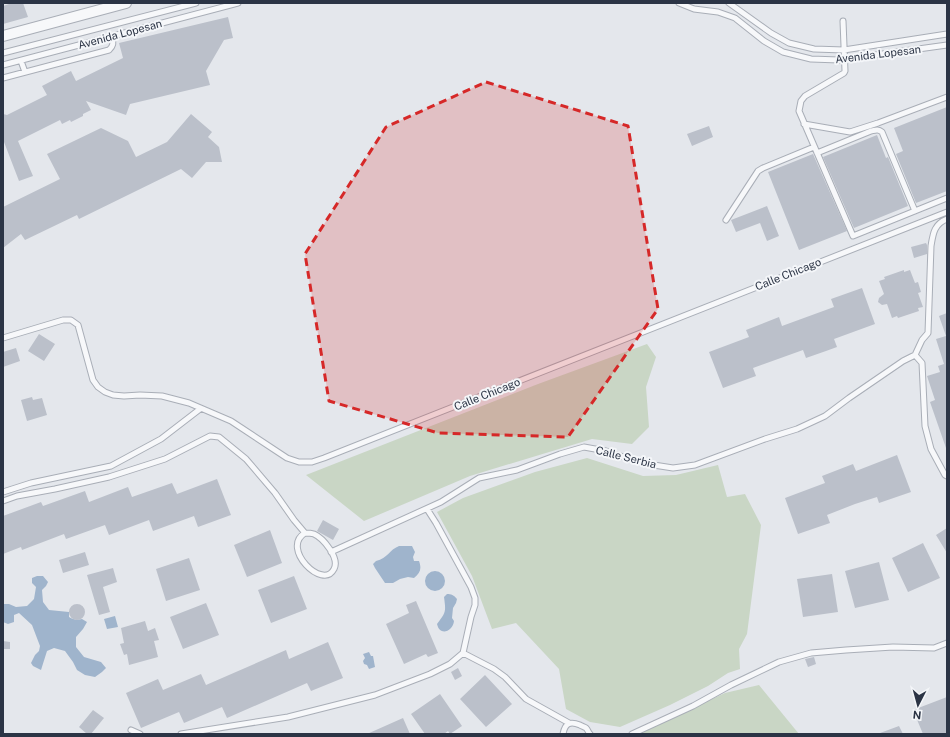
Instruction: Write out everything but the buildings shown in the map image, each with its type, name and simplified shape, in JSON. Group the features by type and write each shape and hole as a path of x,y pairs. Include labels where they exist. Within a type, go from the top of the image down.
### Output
{"street":[{"path":"3,36 126,3"}],"lane":[{"name":"Avenida Lopesan","path":"3,53 196,3"},
{"name":"Avenida Lopesan","path":"3,65 238,3"},
{"name":"Avenida Lopesan","path":"679,3 688,5 694,9 718,12 734,18 764,41 783,52 811,59 845,59 947,45"},
{"name":"Avenida Lopesan","path":"729,3 771,33 789,43 814,49 844,50 947,34"},
{"path":"843,21 846,71 805,96 800,101 799,112 853,236 947,198"},
{"path":"3,78 109,50 114,44 112,37"},
{"path":"21,60 25,72"},
{"path":"804,124 850,132 947,97"},
{"path":"726,220 758,171 763,168 877,130 882,132 915,211"},
{"name":"Calle Chicago","path":"3,338 63,320 71,320 78,325 93,380 98,387 105,392 124,396 162,396 189,404 231,422 287,458 299,462 312,462 947,212"},
{"path":"947,219 941,222 934,232 931,246 928,333 922,340 915,355 922,363 925,426 931,449 944,475 947,476"},
{"name":"Calle Serbia","path":"331,552 441,502 479,478 517,470 584,447 606,451 641,463 673,468 695,465 765,439 797,429 825,416 903,361 915,355"},
{"path":"3,492 30,483 111,466 161,439 200,409"},
{"path":"3,501 17,496 108,477 165,459 210,436 219,438 246,459 275,493 305,534"},
{"path":"181,734 288,717 375,695 430,674 450,664 463,654 470,616 475,605 475,598 471,587 436,523 426,509"},
{"path":"313,533 320,538 334,556 336,564 334,570 330,574 324,576 314,573 302,560 297,547 297,541 300,536 305,534 313,533"},
{"path":"632,734 693,706 731,685 779,662 811,653 885,648 934,648 947,643"},
{"path":"463,654 494,669 505,677 526,699 569,723 574,723 586,728 590,734"},
{"path":"563,734 569,723"},
{"path":"131,730 140,734"}],"highlighted area":[{"path":"486,82 628,126 658,309 568,437 438,433 329,401 305,254 386,127"}],"green space":[{"path":"647,344 656,357 646,387 649,427 632,444 592,439 470,476 364,521 306,475 538,384"},
{"path":"587,458 643,476 676,475 718,465 727,497 745,494 761,525 747,634 739,649 740,669 728,673 708,686 670,705 620,727 590,722 566,709 559,669 516,623 492,629 472,576 437,512 463,498 535,472"},
{"path":"759,685 799,734 640,734 643,731 725,693"}],"water":[{"path":"399,546 412,546 415,552 413,557 414,561 419,561 420,571 414,578 408,577 393,583 385,583 373,564"},
{"path":"435,571 442,574 445,581 442,588 435,591 428,588 425,581 428,574"},
{"path":"43,576 48,582 42,590 43,602 49,610 69,612 69,617 72,619 82,619 87,622 76,637 76,647 84,657 101,662 106,668 95,677 85,675 77,670 65,651 54,648 47,651 41,670 33,666 31,663 39,651 40,646 32,625 19,613 14,615 14,622 8,624 3,622 3,604 9,604 16,607 27,606 34,599 36,587 32,583 32,578"},
{"path":"447,594 452,595 457,599 453,608 453,625 449,630 443,631 437,624 445,612 444,597"},
{"path":"115,616 118,627 107,629 104,619"},
{"path":"369,652 371,656 373,656 375,667 369,669 367,665 364,664 363,661 365,658 363,654"}]}
